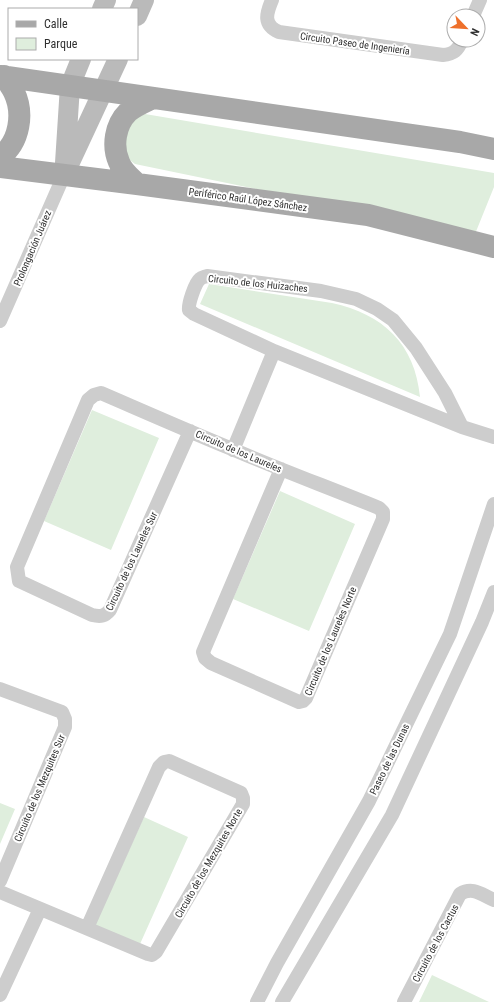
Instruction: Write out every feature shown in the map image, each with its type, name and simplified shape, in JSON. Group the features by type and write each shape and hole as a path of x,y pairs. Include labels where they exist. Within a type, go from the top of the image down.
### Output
{"main road":[{"path":"2,76 452,140 494,149"},
{"path":"0,157 14,142 19,125 19,108 14,92 2,76"},
{"path":"137,184 119,163 115,150 116,136 120,124 128,112 153,98"},
{"name":"Periférico Raúl López Sánchez","path":"0,166 368,215 494,247"}],"street":[{"path":"138,14 144,0"},
{"name":"Circuito Paseo de Ingeniería","path":"272,0 267,11 267,20 274,30 279,32 443,55 452,54 458,48"},
{"path":"64,175 70,86 81,60"},
{"path":"64,175 118,60"},
{"name":"Prolongación Juárez","path":"0,321 64,175"},
{"name":"Circuito de los Huizaches","path":"462,427 445,393 416,348 393,320 377,309 356,298 321,291 207,276 201,278 197,282 188,306 189,310 194,314 274,351 462,427 494,437"},
{"path":"233,450 274,351"},
{"name":"Circuito de los Laureles","path":"94,394 101,393 233,450 379,508 383,512"},
{"name":"Circuito de los Laureles Sur","path":"94,394 88,400 17,567 19,581 92,615 106,615 110,610 190,431"},
{"name":"Circuito de los Laureles Norte","path":"281,469 203,652 205,658 211,663 299,702 303,702 306,698 383,519 383,512"},
{"name":"Paseo de las Dunas","path":"257,1002 277,963 369,801 450,634 494,504"},
{"path":"282,1002 392,815 494,592"},
{"path":"450,634 471,645"},
{"name":"Circuito de los Mezquites Sur","path":"0,689 62,712 65,719 65,726 0,881"},
{"name":"Circuito de los Mezquites Norte","path":"169,761 241,792 243,798 242,804 156,952 152,955 148,954 87,928 159,767 164,762 169,761"},
{"name":"Circuito de los Cactus","path":"404,1002 460,894 472,890 494,900"},
{"path":"0,892 87,928"},
{"path":"0,995 40,909"}],"green space":[{"path":"145,114 494,173 494,187 475,234 135,164 127,158 124,148 128,128 134,119"},
{"path":"209,284 332,303 367,315 393,334 403,347 417,378 420,397 200,304"},
{"path":"92,410 159,438 111,550 44,521"},
{"path":"280,491 355,524 309,631 233,599"},
{"path":"0,803 15,809 0,844"},
{"path":"144,817 188,837 140,944 94,927"},
{"path":"432,975 489,1002 419,1002"}]}
